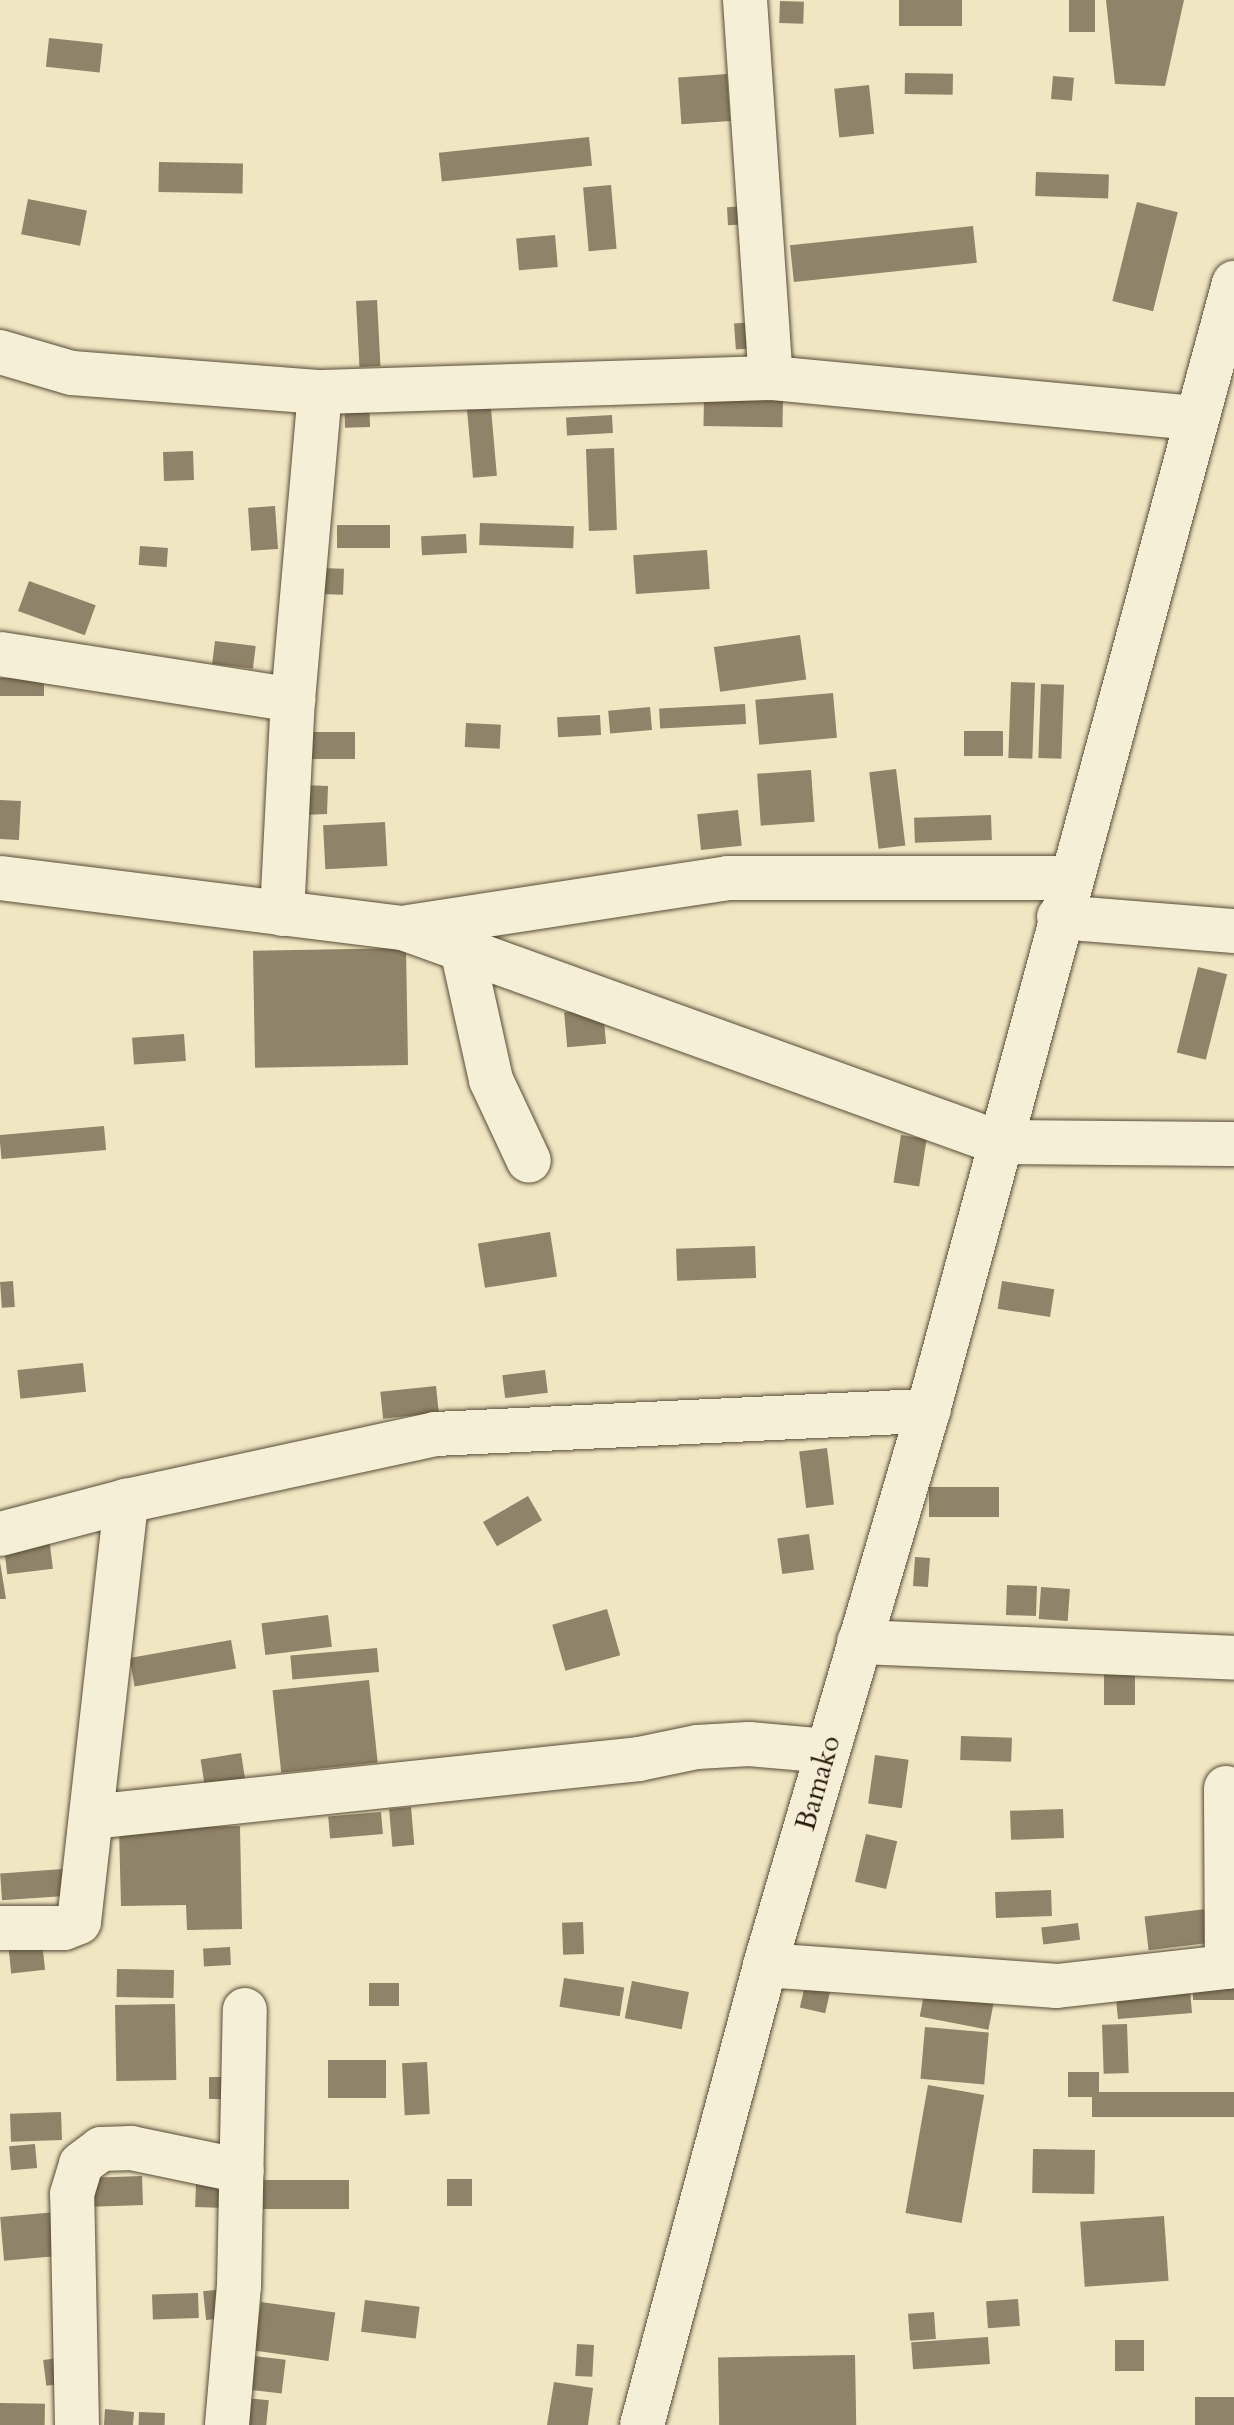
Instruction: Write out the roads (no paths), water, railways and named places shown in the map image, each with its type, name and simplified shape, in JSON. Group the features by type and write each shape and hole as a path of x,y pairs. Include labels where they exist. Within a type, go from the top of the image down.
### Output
{"street":[{"path":"745,0 771,378"},
{"name":"Bamako","path":"642,2425 765,1965 928,1411 997,1142 1234,283"},
{"path":"0,352 72,373 320,392 771,378 1196,418"},
{"path":"282,914 293,700 320,392"},
{"path":"0,654 293,700"},
{"path":"0,878 403,928 997,1142 1234,1144"},
{"path":"403,928 727,878 1064,898 1234,931"},
{"path":"462,949 491,1080 529,1161"},
{"path":"0,1534 126,1501 435,1434 928,1411"},
{"path":"0,1928 64,1928 79,1922 113,1650 126,1501"},
{"path":"859,1642 1234,1658"},
{"path":"91,1817 639,1759 697,1747 749,1744 827,1751"},
{"path":"765,1965 1057,1986 1231,1967 1226,1788"},
{"path":"227,2425 242,2171 245,2010"},
{"path":"77,2425 72,2194 81,2164 101,2149 131,2148 242,2171"}]}
